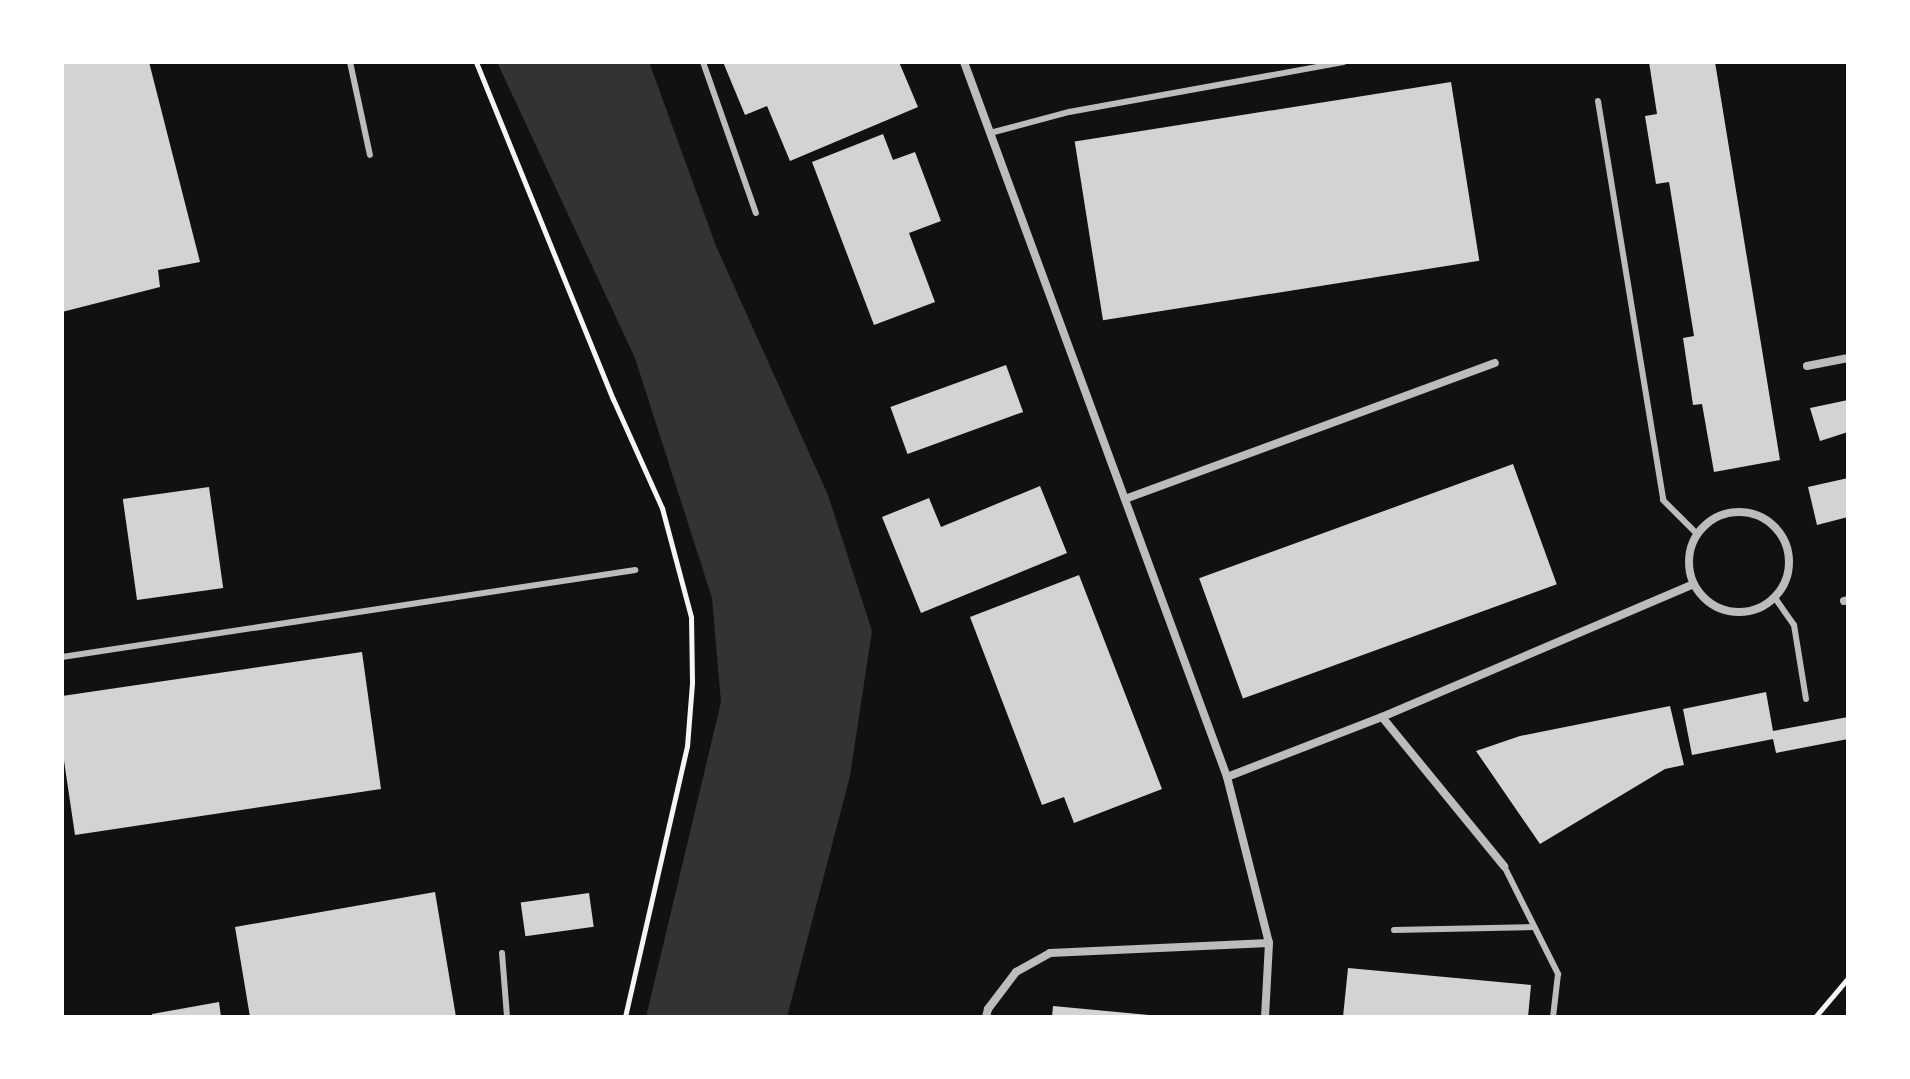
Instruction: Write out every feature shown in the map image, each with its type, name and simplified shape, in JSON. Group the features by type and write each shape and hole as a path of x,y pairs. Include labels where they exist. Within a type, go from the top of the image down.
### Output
{"street":[{"path":"964,62 1227,777 1269,943 1265,1017"},
{"path":"1807,366 1848,358"},
{"path":"1125,499 1495,363"},
{"path":"1742,512 1773,525 1789,554 1784,586 1775,598 1747,612 1730,612 1715,607 1694,584 1689,568 1697,534 1725,514 1742,512"},
{"path":"1227,777 1382,717 1694,584"},
{"path":"1382,717 1504,866"},
{"path":"986,1017 988,1009 1016,972 1050,953 1269,943"}],"lane":[{"path":"350,62 370,155"},
{"path":"703,62 756,213"},
{"path":"990,133 1069,112 1343,62"},
{"path":"1598,101 1663,500 1697,534"},
{"path":"62,657 635,570"},
{"path":"1775,598 1794,625 1806,699"},
{"path":"1504,866 1558,974 1553,1017"},
{"path":"1394,930 1534,927"},
{"path":"502,953 507,1017"}],"path":[{"path":"476,62 613,399 662,508 691,617 692,683 687,746 625,1017"},
{"path":"1815,1017 1848,978"}],"shaded area":[{"path":"497,62 649,62 716,246 828,495 872,631 850,776 787,1017 646,1017 721,702 712,598 635,358"}],"building":[{"path":"62,62 149,62 200,262 158,270 160,287 62,312"},
{"path":"723,62 899,62 918,107 790,161 767,106 745,115"},
{"path":"1649,62 1715,62 1780,460 1714,472 1702,404 1693,405 1683,338 1694,336 1669,182 1656,184 1645,116 1657,114"},
{"path":"1451,82 1479,261 1103,320 1075,142"},
{"path":"883,134 893,160 915,152 941,221 909,233 935,302 874,325 812,162"},
{"path":"1006,365 1023,412 908,454 890,407"},
{"path":"1848,400 1848,432 1820,441 1810,408"},
{"path":"1513,464 1557,584 1243,699 1199,578"},
{"path":"1848,478 1848,517 1817,525 1808,487"},
{"path":"1040,486 1067,553 921,613 882,517 929,498 941,527"},
{"path":"209,487 223,588 137,600 123,499"},
{"path":"1079,575 1162,789 1074,823 1064,797 1042,805 970,617"},
{"path":"362,652 381,789 75,835 62,747 62,696"},
{"path":"1766,692 1773,731 1848,717 1848,739 1776,753 1773,739 1692,755 1683,709"},
{"path":"1670,706 1684,765 1665,769 1540,844 1476,751 1520,736"},
{"path":"435,892 456,1017 250,1017 235,927"},
{"path":"589,893 594,927 525,936 521,903"},
{"path":"1348,968 1531,985 1528,1017 1343,1017"},
{"path":"219,1002 221,1017 152,1017 152,1014"},
{"path":"1053,1006 1149,1015 1149,1017 1052,1017"}]}
